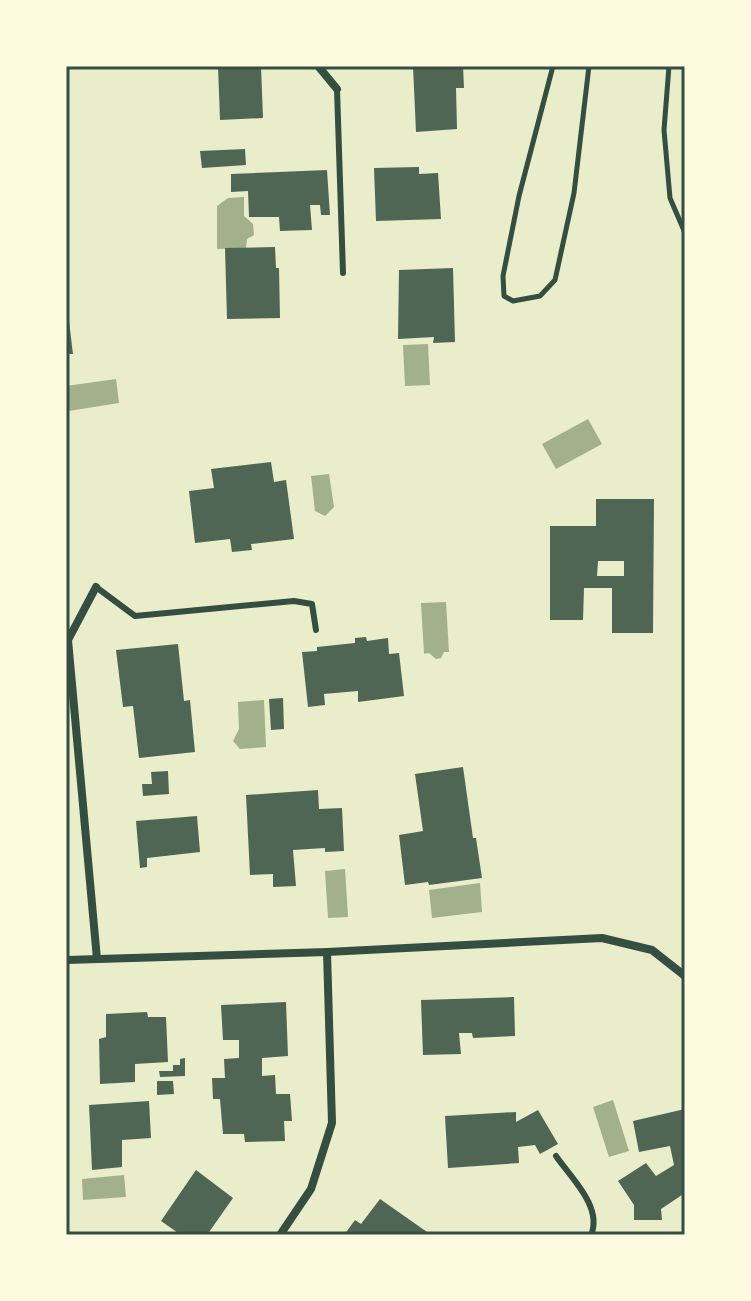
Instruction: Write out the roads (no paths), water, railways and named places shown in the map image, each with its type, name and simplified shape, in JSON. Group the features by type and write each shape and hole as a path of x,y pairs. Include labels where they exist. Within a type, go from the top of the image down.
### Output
{"street":[{"path":"318,66 337,89"},
{"path":"96,587 68,640 97,959"},
{"path":"66,960 327,952 602,938 652,950 685,976"},
{"path":"280,1235 311,1189 332,1123 327,952"}],"lane":[{"path":"337,89 343,273"},
{"path":"96,587 135,616 294,601 312,604 316,630"},
{"path":"556,1156 592,1208 595,1225 591,1235"}]}
